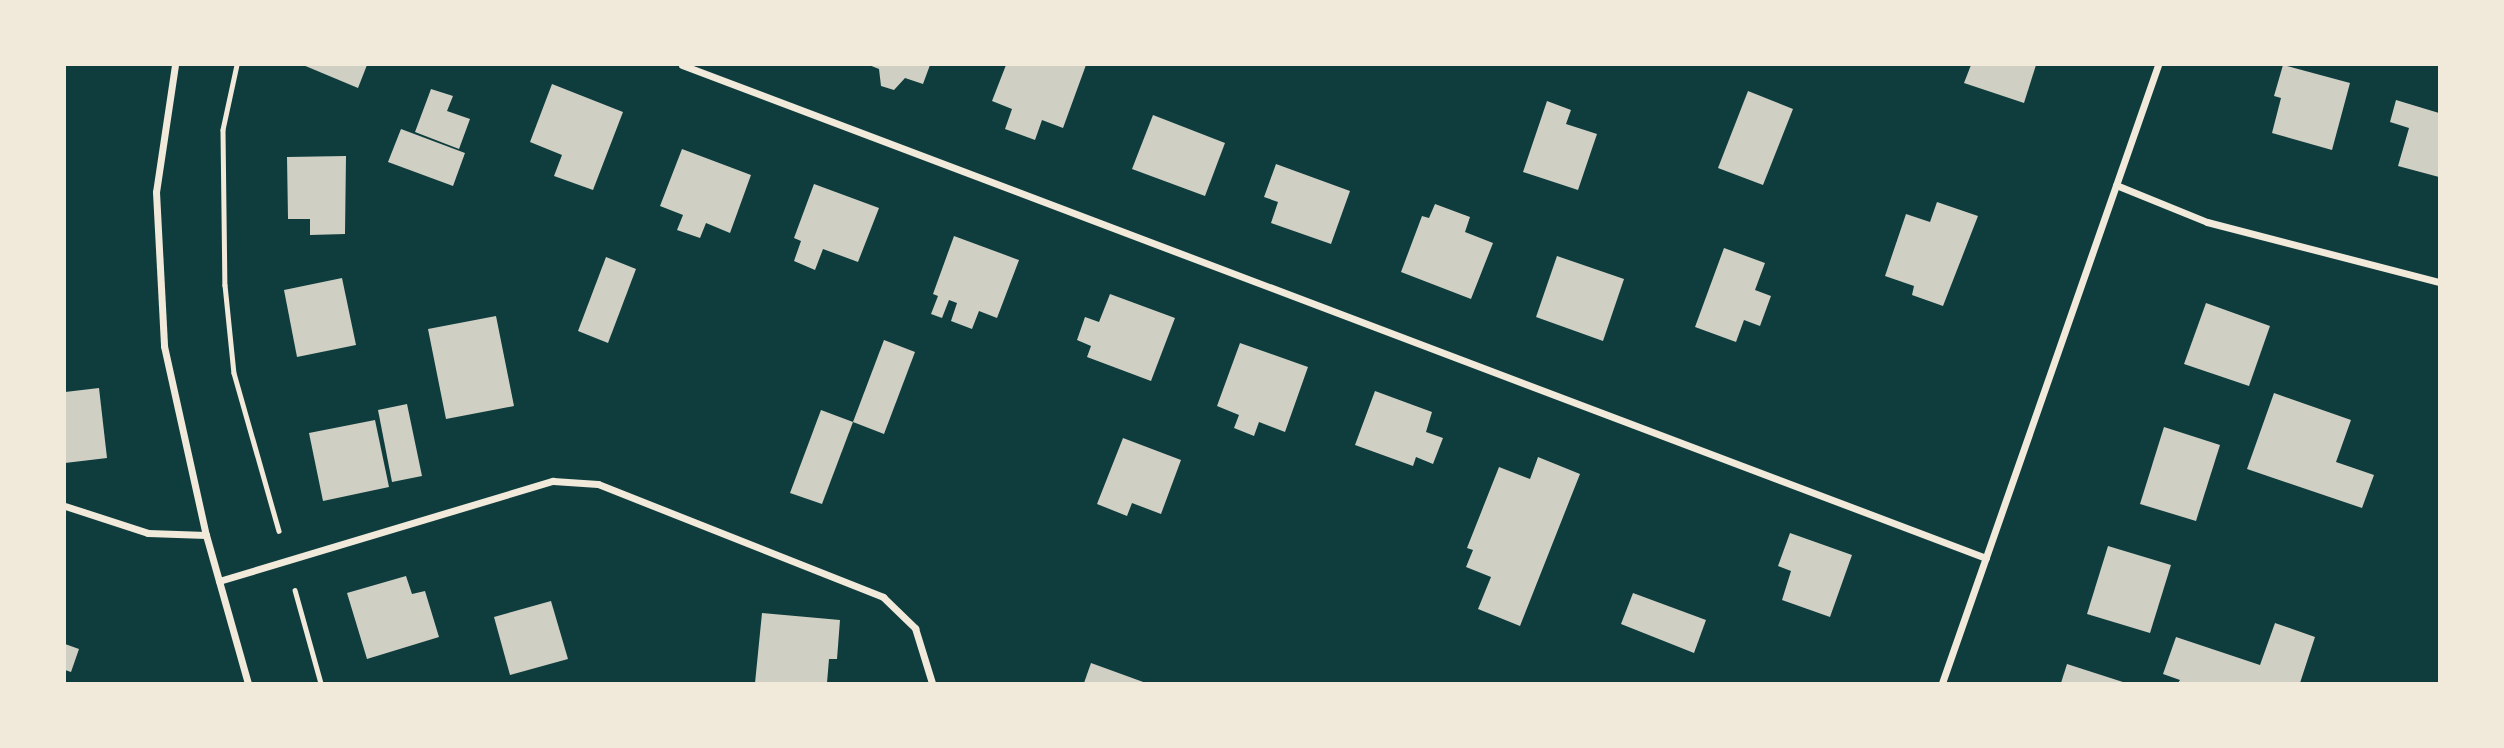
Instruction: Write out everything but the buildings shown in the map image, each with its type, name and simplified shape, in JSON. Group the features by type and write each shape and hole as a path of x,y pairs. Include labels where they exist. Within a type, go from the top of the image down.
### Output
{"street":[{"path":"175,65 156,192 164,346 206,535 248,683"},
{"path":"682,65 1986,558"},
{"path":"1942,683 2158,65"},
{"path":"2116,185 2207,222 2439,282"},
{"path":"219,582 553,481 598,484 883,597 915,628 932,683"},
{"path":"65,506 148,533 206,535"}],"path":[{"path":"237,65 223,130 225,285 234,373 321,683"}]}
